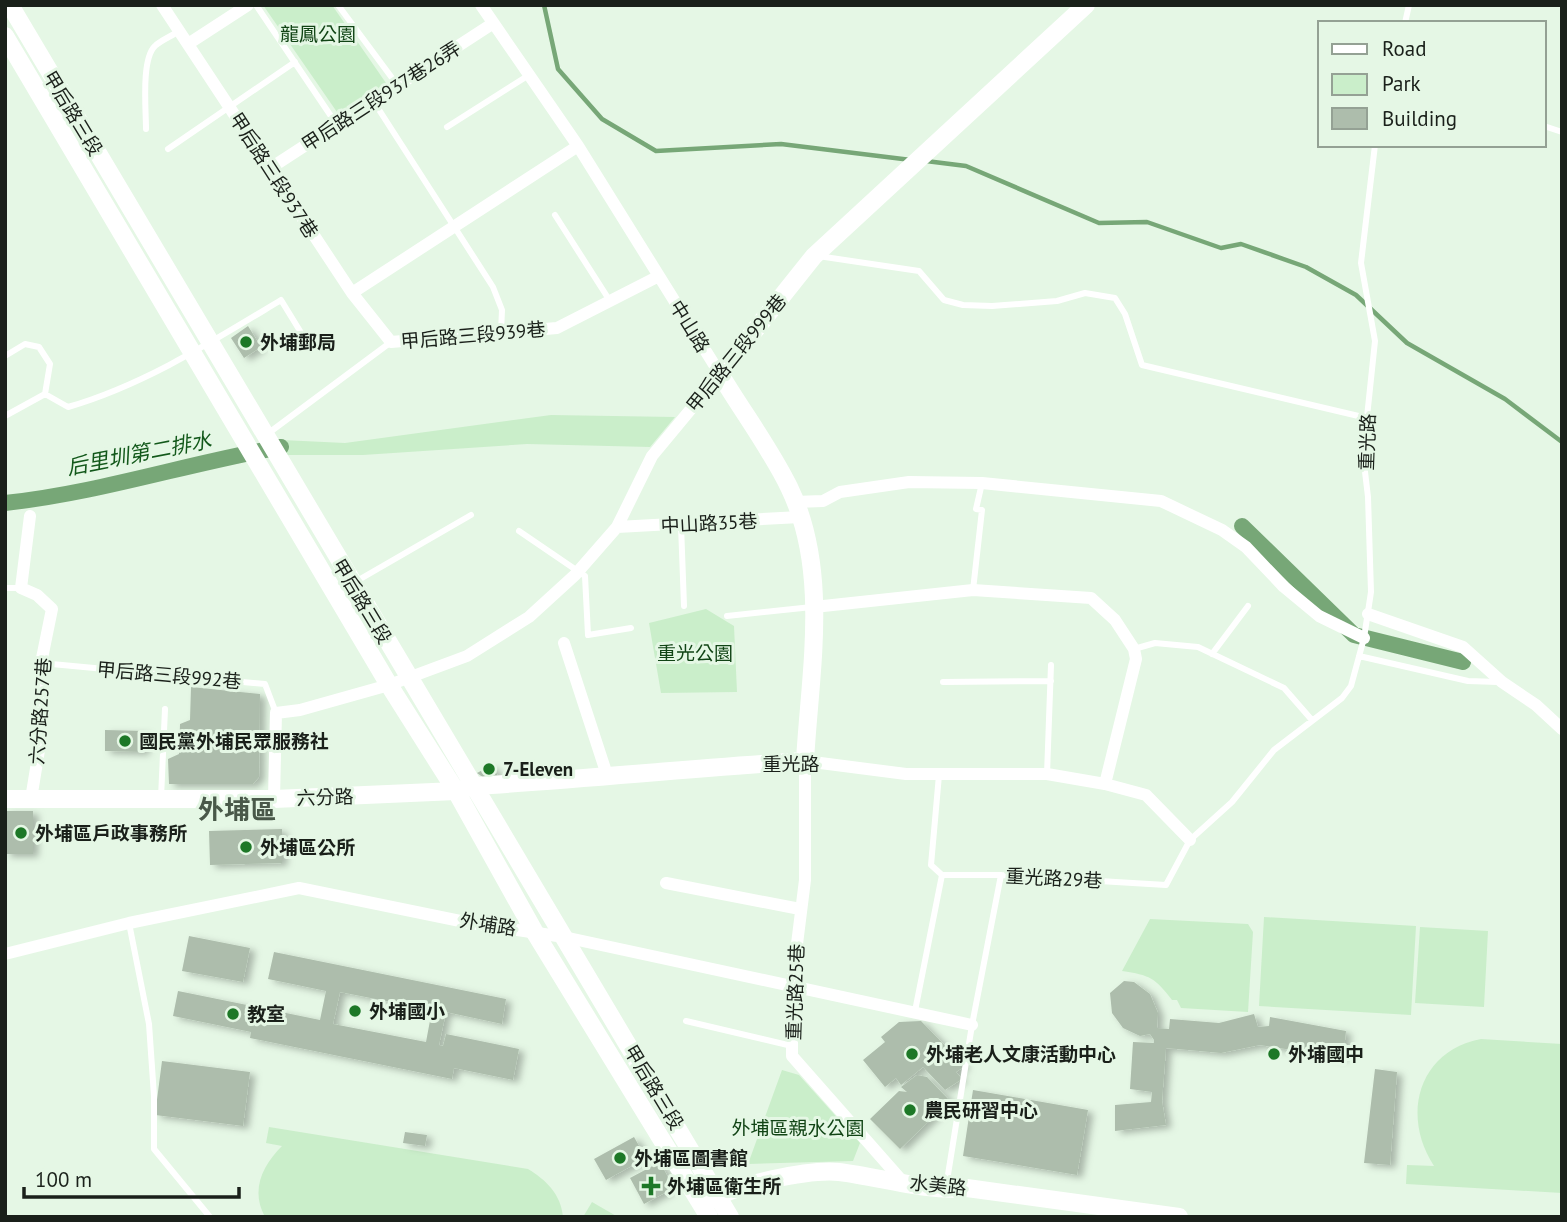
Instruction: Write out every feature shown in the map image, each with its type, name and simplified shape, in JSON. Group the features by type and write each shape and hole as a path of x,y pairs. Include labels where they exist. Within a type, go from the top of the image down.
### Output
{"street":[{"name":"甲后路三段","path":"9,5 265,436 389,685 456,791 534,931 705,1211"},
{"name":"甲后路三段937巷","path":"162,5 352,293 391,342"},
{"path":"188,44 248,5"},
{"name":"中山路","path":"481,5 578,146 789,486 812,560 814,607 805,761"},
{"name":"甲后路三段999巷","path":"389,685 467,656 529,617 579,571 617,527 652,456 814,256 1087,5"},
{"name":"甲后路三段937巷26弄","path":"269,169 492,24"},
{"name":"甲后路三段","path":"5,36 193,352 343,588 408,676 730,1217"},
{"path":"352,293 578,146"},
{"name":"甲后路三段939巷","path":"391,342 557,328 659,276"},
{"name":"中山路35巷","path":"617,527 681,525 798,510 840,492 909,482 982,484 1161,501 1222,530 1246,547 1284,587 1319,616 1364,638"},
{"path":"21,588 30,516"},
{"name":"六分路257巷","path":"21,588 37,595 52,609 41,663 41,738 31,799"},
{"path":"814,607 973,590 1091,598 1115,620 1134,649 1136,659 1105,784"},
{"path":"1368,614 1463,647 1562,729"},
{"path":"564,643 608,778"},
{"path":"276,713 389,685"},
{"name":"甲后路三段992巷","path":"274,799 276,713"},
{"name":"重光路","path":"475,786 805,761 866,770 939,775 1047,774 1105,784 1146,795 1190,840"},
{"name":"重光路25巷","path":"805,761 805,880 792,984 792,1056 903,1182"},
{"name":"六分路","path":"5,799 274,799 456,791 475,786"},
{"path":"666,883 800,909"},
{"name":"外埔路","path":"5,954 129,923 299,888 470,923 564,937 792,984 972,1025"},
{"name":"水美路","path":"705,1211 718,1195 774,1179 835,1171 946,1190 967,1188 1179,1217"}],"lane":[{"path":"256,5 337,125"},
{"path":"338,5 398,86"},
{"path":"146,129 146,76 150,54 155,46 179,31"},
{"path":"168,149 295,62"},
{"path":"447,127 529,75"},
{"path":"374,102 493,287 502,310 501,334"},
{"name":"重光路","path":"1166,885 1190,840 1232,802 1274,750 1311,719 1342,698 1351,686 1364,638 1371,592 1363,455 1375,341 1361,263 1376,147"},
{"path":"555,215 610,301"},
{"path":"814,256 919,271 944,300 962,305 992,306 1057,301 1086,293 1115,298 1125,313 1142,365 1367,418"},
{"path":"45,394 68,407 108,395 193,352 281,300 309,344"},
{"name":"甲后路三段939巷","path":"265,436 391,342"},
{"path":"5,356 25,344 39,347 50,364 45,394"},
{"path":"5,416 45,394"},
{"path":"973,590 982,510 976,509 982,484"},
{"path":"343,588 471,515"},
{"path":"681,525 684,606"},
{"path":"519,531 585,576 588,635 631,628"},
{"path":"5,588 21,588"},
{"path":"1212,654 1248,606"},
{"path":"727,616 814,607"},
{"path":"1134,649 1155,643 1198,648 1284,688 1311,719"},
{"path":"1359,656 1468,681 1502,682"},
{"name":"甲后路三段992巷","path":"41,663 265,684 276,713"},
{"path":"1047,774 1051,665"},
{"path":"943,682 1051,681"},
{"path":"160,798 165,709"},
{"path":"915,1011 942,875 931,865 939,775"},
{"name":"重光路29巷","path":"942,875 1001,875 1166,885"},
{"path":"946,1190 972,1025 1001,875"},
{"path":"129,923 149,1024 154,1096 154,1149 210,1217"},
{"path":"687,1021 792,1046"}],"green space":[{"name":"龍鳳公園","path":"263,5 332,5 386,83 339,115"},
{"path":"551,415 675,417 650,447 527,444 363,455 284,455 282,440 345,443"},
{"name":"重光公園","path":"706,609 734,626 737,692 661,693 649,623"},
{"path":"1264,917 1416,926 1411,1015 1259,1006"},
{"path":"1150,919 1248,924 1253,932 1248,1012 1181,1008 1177,1000 1172,1000 1151,979 1122,971"},
{"path":"1420,927 1488,931 1484,1007 1415,1003"},
{"path":"1481,1039 1562,1044 1562,1193 1406,1184 1407,1165 1434,1166 1424,1147 1418,1107 1422,1088 1430,1071 1442,1057 1460,1046"},
{"name":"外埔區親水公園","path":"782,1070 799,1075 860,1143 853,1161 748,1164"},
{"path":"269,1127 528,1169 552,1189 559,1201 563,1217 265,1217 259,1197 261,1178 269,1161 282,1146 266,1143"},
{"path":"592,1202 618,1217 583,1217"}],"building":[{"name":"外埔郵局","path":"248,326 261,347 244,358 231,338"},
{"path":"191,687 260,694 259,777 253,784 169,784 168,759 179,754 180,724 190,720"},
{"name":"國民黨外埔民眾服務社","path":"105,730 145,731 144,752 105,751"},
{"name":"7-Eleven","path":"492,765 499,778 484,778 477,773"},
{"name":"外埔區戶政事務所","path":"5,811 33,811 33,854 5,854"},
{"name":"外埔區公所","path":"282,829 282,863 210,865 209,831"},
{"path":"189,936 250,948 243,982 182,971"},
{"name":"教室","path":"274,952 506,999 502,1024 446,1012 439,1045 443,1046 446,1034 519,1049 513,1080 454,1068 452,1079 250,1038 251,1032 173,1016 178,991 320,1020 326,991 268,979","holes":["340,992 432,1010 426,1042 333,1024"]},
{"path":"1124,981 1134,982 1150,994 1158,1013 1157,1028 1169,1029 1170,1019 1219,1023 1254,1014 1258,1027 1269,1026 1270,1017 1346,1031 1343,1058 1260,1045 1221,1053 1166,1048 1162,1101 1166,1125 1115,1131 1115,1105 1151,1102 1152,1092 1130,1089 1133,1042 1154,1043 1154,1040 1150,1034 1140,1036 1123,1028 1112,1013 1110,993"},
{"name":"外埔老人文康活動中心","path":"921,1021 965,1066 956,1072 962,1079 945,1090 923,1067 901,1085 896,1078 885,1087 863,1060 885,1042 881,1037 899,1022"},
{"path":"162,1061 250,1072 243,1126 155,1115"},
{"path":"1375,1069 1397,1072 1390,1165 1364,1163"},
{"name":"農民研習中心","path":"917,1075 927,1077 950,1101 900,1149 870,1119 899,1091 907,1092 901,1087"},
{"path":"973,1090 1088,1110 1077,1175 963,1156"},
{"path":"405,1132 427,1135 425,1146 403,1143"},
{"name":"外埔區圖書館","path":"634,1137 646,1158 606,1180 594,1159"},
{"name":"外埔區衛生所","path":"660,1162 670,1181 666,1183 670,1190 644,1204 630,1178"}],"waterway":[{"path":"544,5 558,69 602,119 656,151 781,144 911,160"},
{"path":"926,161 966,166 1099,223 1147,222 1221,248 1241,244 1306,267 1356,295 1407,343 1505,399 1562,442"},
{"name":"后里圳第二排水","path":"5,503 75,492 281,447"},
{"name":"后里圳第二排水","path":"1242,526 1354,635 1463,662"}],"place":[{"name":"外埔郵局","path":"246,342"},
{"name":"國民黨外埔民眾服務社","path":"125,741"},
{"name":"7-Eleven","path":"489,769"},
{"name":"外埔區戶政事務所","path":"21,833"},
{"name":"外埔區公所","path":"246,847"},
{"name":"外埔國小","path":"355,1011"},
{"name":"教室","path":"233,1014"},
{"name":"外埔老人文康活動中心","path":"912,1054"},
{"name":"外埔國中","path":"1274,1054"},
{"name":"農民研習中心","path":"910,1110"},
{"name":"外埔區圖書館","path":"620,1158"},
{"name":"外埔區衛生所","path":"651,1186"}],"district":[{"name":"外埔區","path":"237,810"}]}
